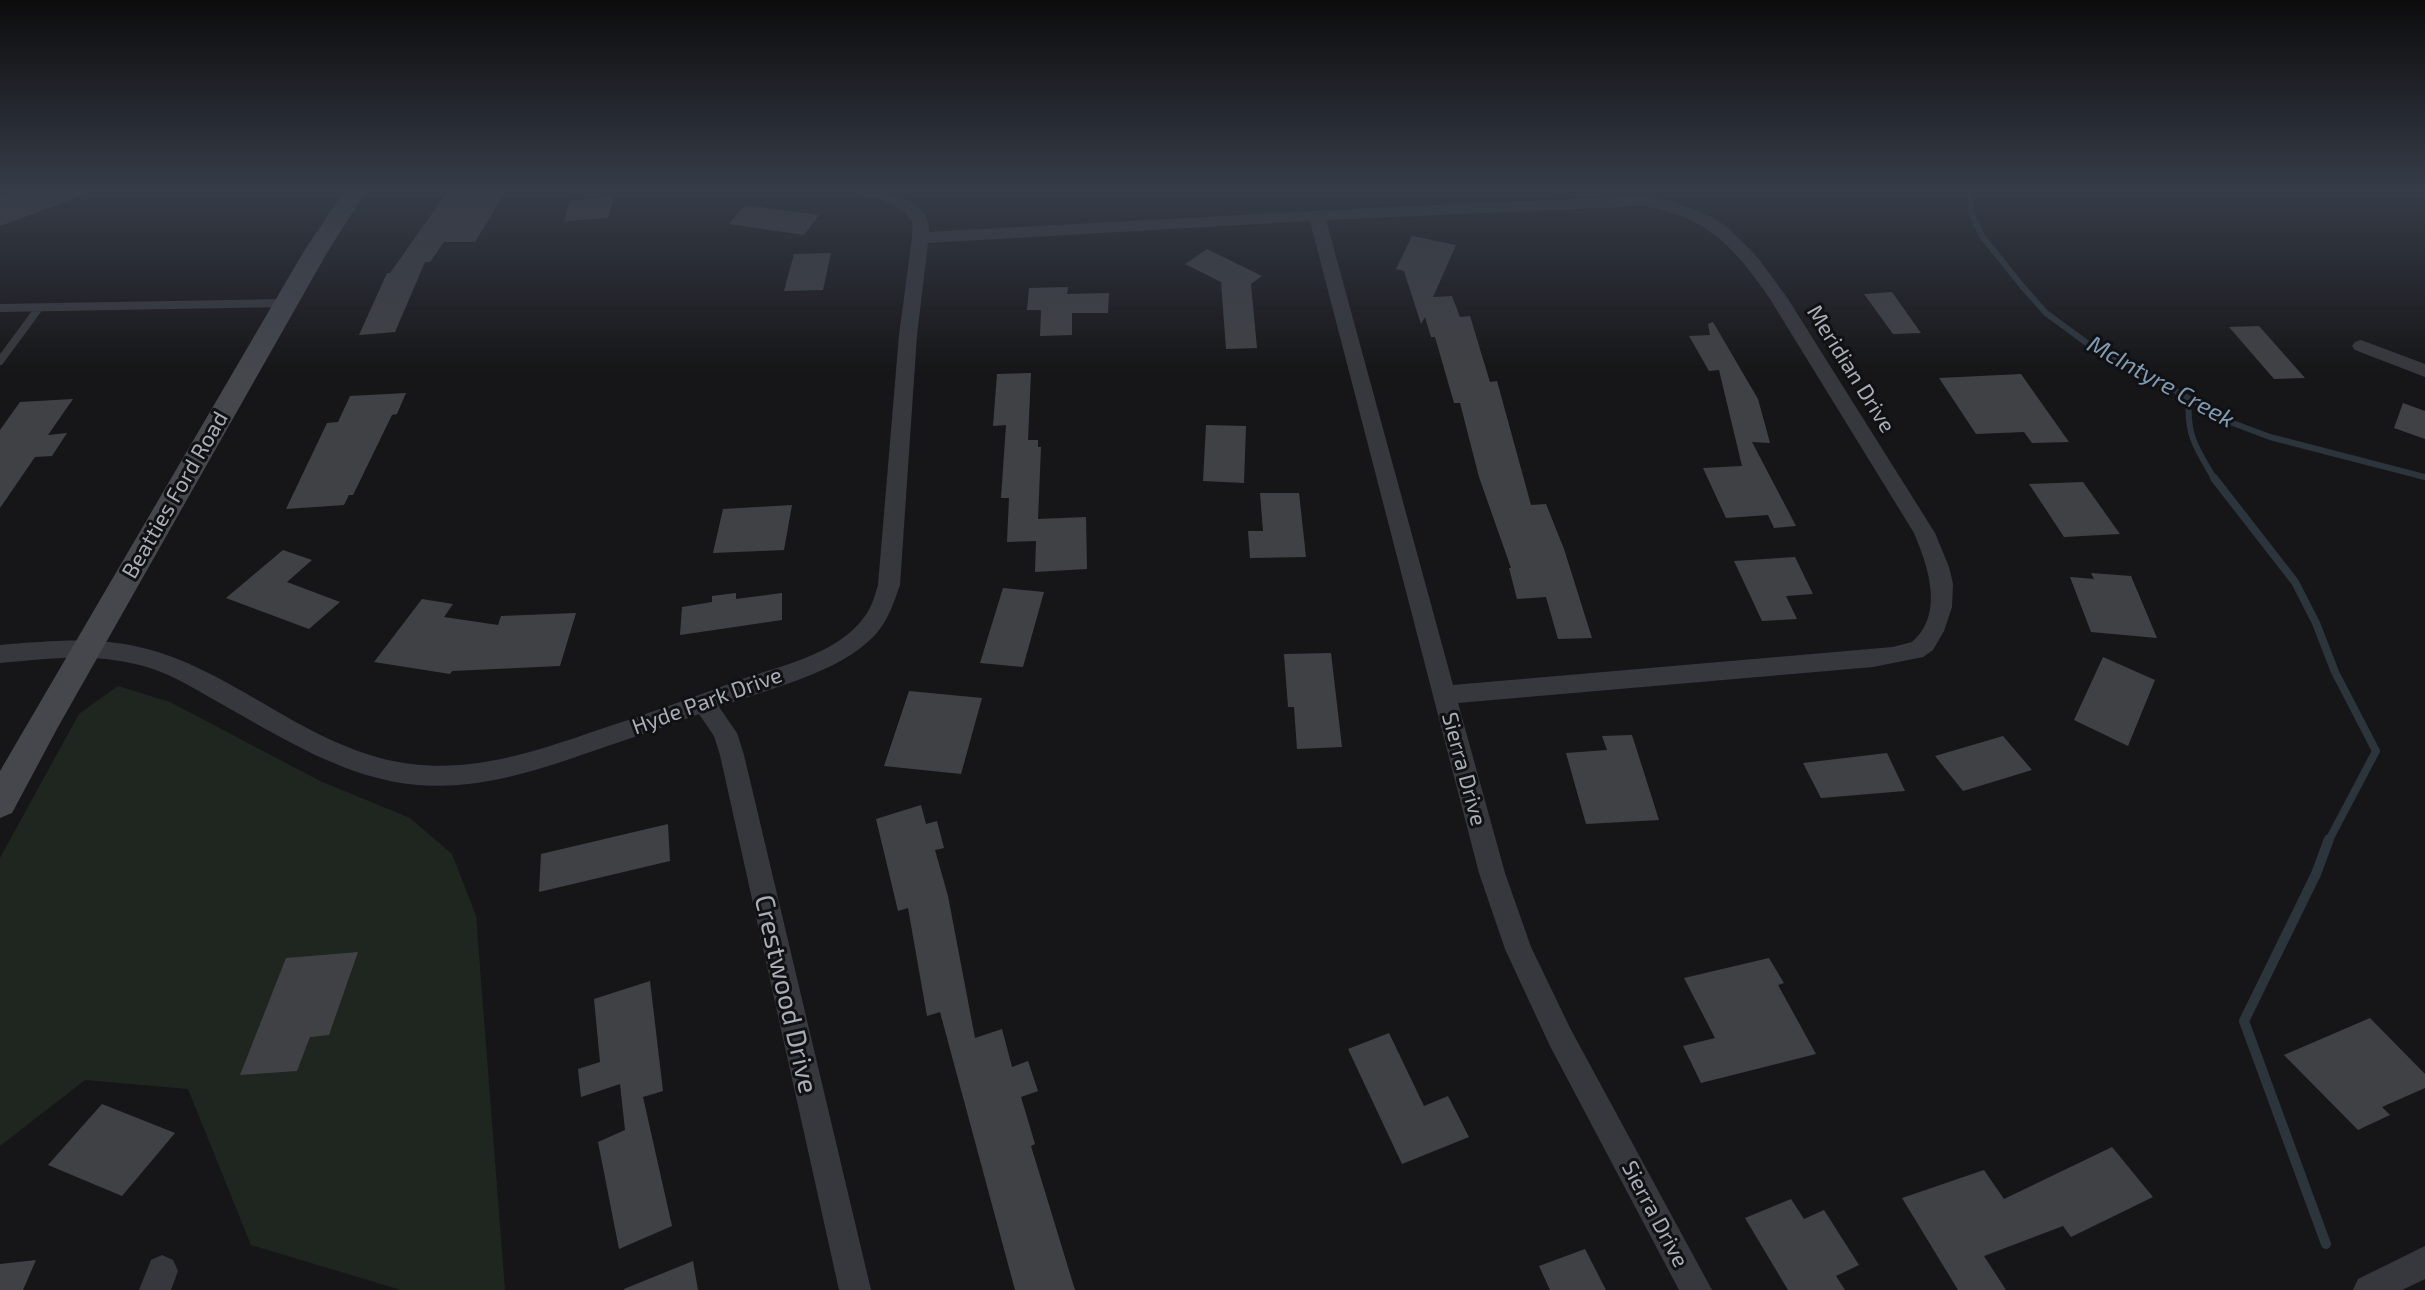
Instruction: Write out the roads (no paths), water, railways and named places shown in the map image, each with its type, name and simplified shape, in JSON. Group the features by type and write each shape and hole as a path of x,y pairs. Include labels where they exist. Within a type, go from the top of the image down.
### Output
{"main road":[{"name":"Beatties Ford Road","path":"0,803 317,251"}],"street":[{"name":"Hyde Park Drive","path":"0,654 87,648 124,653 157,661 182,671 326,749 375,767 403,773 447,776 516,766 704,703 815,661 843,648 862,634 874,621 882,607 890,574 908,335 918,251"},
{"name":"Sierra Drive","path":"1326,251 1492,873 1518,949 1560,1037 1696,1290"},
{"name":"Meridian Drive","path":"1444,695 1788,666 1910,652 1925,644 1937,621 1942,601 1939,571 1925,538 1779,299 1759,269 1743,251"},
{"path":"2361,346 2425,370"},
{"name":"Crestwood Drive","path":"704,703 725,733 732,755 743,814 855,1290"},
{"path":"2369,1290 2425,1262"}],"lane":[{"path":"0,308 286,303"},
{"path":"0,361 39,308"}],"waterway":[{"name":"McIntyre Creek","path":"1994,251 2046,313 2099,352 2155,379 2230,422 2270,437 2425,477"},
{"path":"2189,399 2191,433 2198,451 2215,480"},
{"path":"2214,478 2295,582 2316,623 2335,672 2376,751 2329,840"},
{"path":"2326,1244 2244,1021 2316,874 2329,839"}]}
